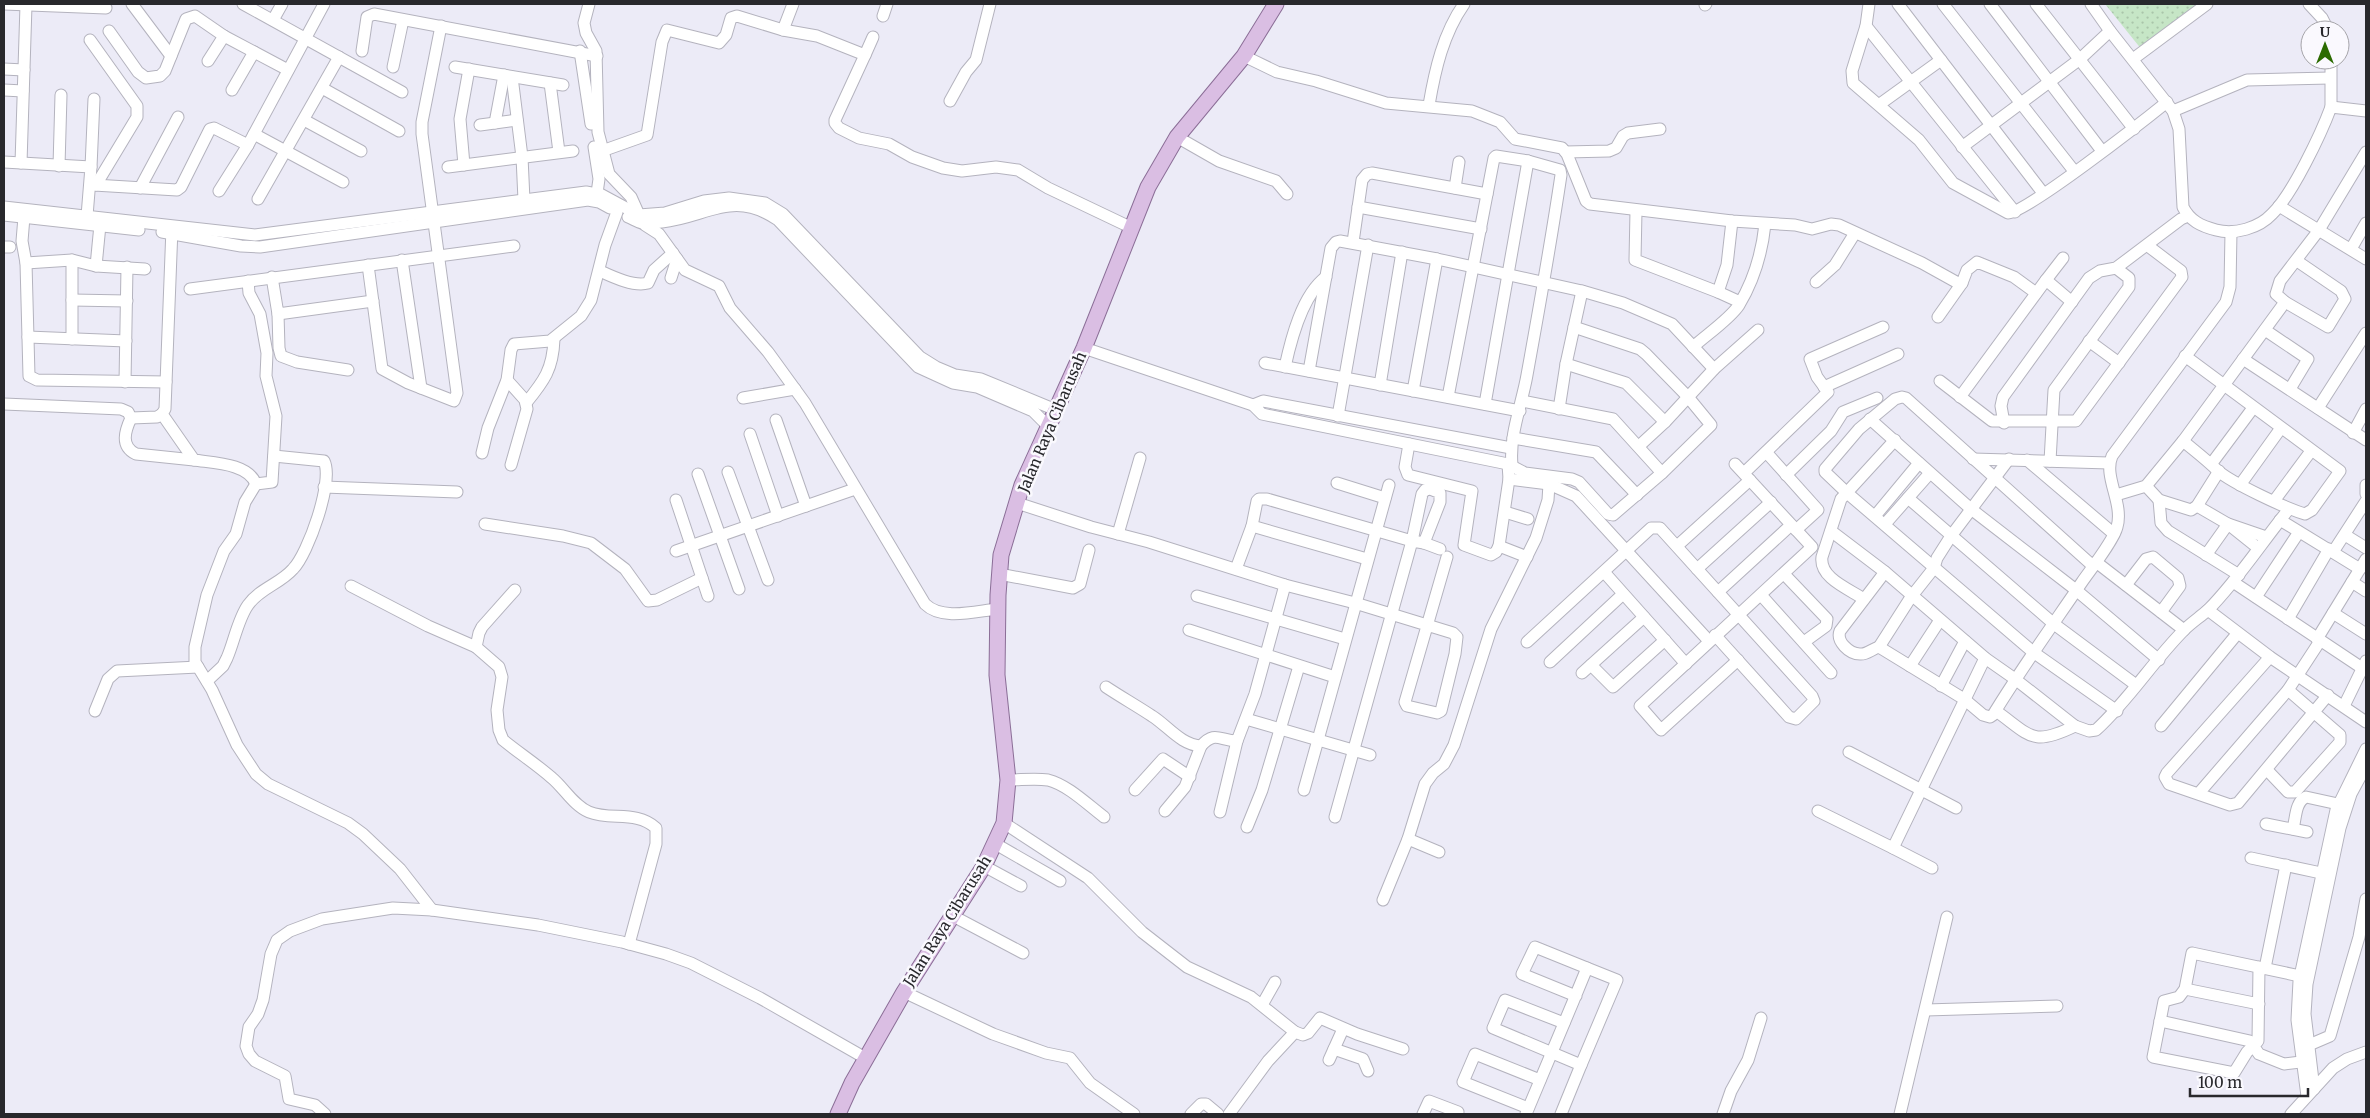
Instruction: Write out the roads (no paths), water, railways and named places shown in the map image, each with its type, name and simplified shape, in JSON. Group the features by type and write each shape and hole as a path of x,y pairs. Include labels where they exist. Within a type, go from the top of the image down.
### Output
{"main road":[{"name":"Jalan Raya Cibarusah","path":"838,1114 852,1083 904,992 984,866 1004,823 1008,780 997,675 997,609 999,574 1004,545 1022,486 1084,348 1148,187 1177,138 1244,56 1276,4"}],"street":[{"path":"4,4 106,8"},
{"path":"132,4 171,56"},
{"path":"243,4 402,92"},
{"path":"273,20 282,4"},
{"path":"219,191 248,145 324,4"},
{"path":"362,51 369,4"},
{"path":"589,4 584,23 597,56 598,132 602,151 610,174 631,197 642,220"},
{"path":"783,30 793,4"},
{"path":"883,16 887,4"},
{"path":"950,101 966,72 976,60 990,4"},
{"path":"1429,105 1435,70 1442,48 1450,26 1464,4"},
{"path":"1869,4 1866,26 1851,77 1853,83 1880,104 1919,140 1953,183 2007,213 2016,212 2170,106 2247,80 2330,78"},
{"path":"1898,4 2043,193"},
{"path":"1943,4 2074,171"},
{"path":"1990,4 2102,151"},
{"path":"2036,4 2134,129"},
{"path":"2091,4 2110,31 2170,106 2179,129 2183,207 2188,216 2206,227 2231,232 2245,230 2260,223 2279,206 2325,123 2330,107 2330,70"},
{"path":"2133,58 2207,4"},
{"path":"2309,4 2323,20"},
{"path":"21,163 26,5"},
{"path":"367,17 374,14 580,51 597,56"},
{"path":"109,31 138,72 146,78 160,76 165,71 186,19 190,16 194,16 224,36 288,70"},
{"path":"602,151 647,135 662,42 667,30 719,43 724,38 732,16 783,30 817,36 864,55"},
{"path":"392,67 403,20"},
{"path":"368,265 382,369 451,401 456,399 440,256 433,217 422,122 440,26"},
{"path":"1866,26 2016,212"},
{"path":"1962,147 2080,59 2110,31"},
{"path":"208,61 224,36"},
{"path":"873,37 835,120 839,128 859,138 889,144 912,156 943,168 962,171 996,167 1018,170 1048,188 1132,228"},
{"path":"90,40 126,88 138,109 137,117 95,185 171,191 181,187 210,129 214,128 248,145"},
{"path":"580,51 599,179 597,193"},
{"path":"232,90 254,52"},
{"path":"1244,56 1277,72 1386,102 1429,105 1478,113 1500,122 1515,139 1558,146 1566,152 1588,203 1636,211 1765,224 1794,225 1812,229 1834,224 1962,283"},
{"path":"258,199 339,57"},
{"path":"1880,104 1941,60"},
{"path":"455,67 563,85"},
{"path":"4,69 24,70"},
{"path":"464,165 460,119 469,69"},
{"path":"508,76 522,157 524,200"},
{"path":"495,123 508,76"},
{"path":"550,83 559,152"},
{"path":"322,88 399,131"},
{"path":"4,90 23,91"},
{"path":"59,166 61,95"},
{"path":"87,216 94,99"},
{"path":"2330,107 2366,111"},
{"path":"140,188 178,117"},
{"path":"304,120 361,151"},
{"path":"480,125 517,120"},
{"path":"1566,152 1609,151 1616,148 1623,136 1628,133 1660,129"},
{"path":"254,134 343,182"},
{"path":"1177,138 1219,161 1276,180 1287,194"},
{"path":"448,167 573,150"},
{"path":"2297,261 2342,291 2345,299 2328,326 2278,298 2276,287 2319,230 2366,152"},
{"path":"1409,444 1405,467 1408,475 1472,491 1464,545 1491,555 1496,552 1499,546 1505,512 1512,443 1521,406 1544,282 1561,171 1528,161 1494,156 1481,229 1471,268 1448,397"},
{"path":"1485,404 1528,161"},
{"path":"4,162 91,167"},
{"path":"1455,188 1459,162"},
{"path":"1353,242 1362,180 1367,174 1487,194"},
{"path":"433,217 524,200 586,192 597,193 642,220 658,234 685,270 719,286 730,308 768,352 795,389 902,568 930,609 942,614 997,609"},
{"path":"4,215 100,225 255,235 588,200 599,202 617,212 642,220 716,199 742,198 765,203 783,214 920,357 936,367 955,375 981,379 1016,399 1033,411 1048,426"},
{"path":"4,206 87,216 171,230"},
{"path":"2279,206 2366,259"},
{"path":"1358,207 1481,229"},
{"path":"1636,211 1635,260 1740,302"},
{"path":"482,453 488,428 507,380 511,350 514,344 554,339 581,316 588,307 600,271 605,245 617,212"},
{"path":"2004,422 2001,406 2003,397 2089,278 2100,272 2116,268 2148,246 2181,219 2188,216"},
{"path":"24,217 22,241 26,262 27,373 31,378 166,382"},
{"path":"1718,292 1727,265 1732,221"},
{"path":"2350,249 2366,223"},
{"path":"1693,347 1740,302 1755,271 1762,249 1765,224"},
{"path":"96,266 100,225"},
{"path":"131,418 157,417 162,414 165,408 171,230"},
{"path":"1878,647 1964,699 1987,717 1993,715 2033,652 2114,534 2117,527 2116,495 2109,463 2112,456 2229,295 2231,232"},
{"path":"1816,282 1835,265 1855,233"},
{"path":"1308,370 1333,244 1340,241 1368,245 1544,282 1623,303 1672,324 1714,369"},
{"path":"1338,416 1368,245"},
{"path":"190,289 514,246"},
{"path":"1940,381 1988,419 2004,422 2076,421 2182,278 2181,271 2148,246"},
{"path":"1380,385 1402,252"},
{"path":"600,271 622,279 645,284 648,283 654,270 675,256"},
{"path":"671,278 675,256"},
{"path":"1960,397 2063,258"},
{"path":"1413,391 1437,259"},
{"path":"26,262 72,260 96,266 145,269"},
{"path":"72,260 72,339"},
{"path":"402,260 421,388"},
{"path":"1938,317 1962,283 1967,270 1977,262 2014,276 2036,293"},
{"path":"125,382 128,267"},
{"path":"2050,461 2054,390 2129,287 2129,278 2116,268"},
{"path":"1285,367 1298,319 1314,291 1326,277"},
{"path":"272,278 278,314 281,356 297,362 348,370"},
{"path":"2046,280 2072,302"},
{"path":"248,281 249,293 260,314 267,353 266,376 276,416 272,482 256,484"},
{"path":"1560,409 1566,364 1582,291"},
{"path":"72,300 127,302"},
{"path":"278,314 372,301"},
{"path":"2116,495 2146,486 2183,441 2285,302"},
{"path":"1084,348 1252,404 1262,414 1510,464 1525,473 1572,479 1579,482 1608,514 1618,512 1710,426 1710,423 1688,397 1640,349 1574,327"},
{"path":"1677,546 1747,477 1766,452 1828,392 1817,377 1810,359 1883,327"},
{"path":"1639,446 1665,422 1714,369 1758,330"},
{"path":"2265,330 2308,359 2290,390"},
{"path":"2318,408 2366,333"},
{"path":"28,337 126,340"},
{"path":"512,465 525,417 526,403 547,376 551,364 554,339"},
{"path":"2089,341 2119,363"},
{"path":"1824,387 1898,354"},
{"path":"2183,441 2240,485 2289,509 2305,514 2310,513 2340,471 2185,356"},
{"path":"2243,359 2366,440"},
{"path":"1265,363 1485,404 1560,409 1613,419 1662,472"},
{"path":"1566,364 1626,383 1665,422"},
{"path":"507,380 526,403"},
{"path":"743,398 795,389"},
{"path":"1786,475 1830,431 1843,412 1877,398"},
{"path":"2117,711 2033,652 1825,472 1825,469 1843,446 1870,419 1895,399 1906,398 2094,564 2126,585 2184,630"},
{"path":"1016,399 1056,410"},
{"path":"1252,404 1263,401 1338,416 1512,443 1596,452 1637,495"},
{"path":"4,404 121,409 128,412 131,418 125,436 126,446 130,451 136,454 194,460 242,470 251,474 256,484"},
{"path":"2146,486 2159,500 2186,510 2191,510 2197,506 2215,467 2253,408"},
{"path":"2353,432 2366,410"},
{"path":"162,414 194,460"},
{"path":"1870,419 1971,510 2076,590 2160,660"},
{"path":"776,420 806,506"},
{"path":"2240,485 2281,428"},
{"path":"750,434 778,516"},
{"path":"1864,599 1832,579 1823,570 1822,562 1841,499 1895,440"},
{"path":"2274,500 2311,451"},
{"path":"1718,592 1818,510 1766,452"},
{"path":"206,681 223,666 247,606 258,593 285,577 299,563 319,516 326,467 324,461 274,456"},
{"path":"1118,534 1140,458"},
{"path":"1973,459 2109,463"},
{"path":"1885,572 1840,631 1839,640 1854,653 1861,654 1878,647 1911,597 1934,568 1937,558 1951,536 1996,479 2009,459"},
{"path":"2026,460 2114,534"},
{"path":"1875,516 1919,463"},
{"path":"1735,464 1812,547 1640,706 1661,730 1738,660"},
{"path":"728,472 768,580"},
{"path":"1885,524 1930,473"},
{"path":"698,474 739,589"},
{"path":"1509,479 1549,484 1576,496 1628,550 1712,638 1738,660 1789,717 1798,717 1814,701 1812,696 1660,528 1651,528 1628,550 1527,642"},
{"path":"1337,482 1385,498"},
{"path":"256,484 245,502 236,534 224,551 207,595 195,647 198,666 237,745 256,774 268,784 348,823 364,834 400,869 432,910"},
{"path":"1383,900 1408,839 1425,784 1448,759 1465,714 1486,642 1536,538 1548,500 1549,484"},
{"path":"324,486 457,492"},
{"path":"1304,790 1375,529 1389,486"},
{"path":"676,551 855,489"},
{"path":"2288,619 2331,550 2345,534 2366,493"},
{"path":"1017,503 1285,585 1355,603 1426,626 1453,633 1457,637 1455,654 1441,711 1437,713 1407,706 1405,702 1426,626 1443,553 1418,542 1263,498 1257,501 1252,526 1236,569"},
{"path":"1908,498 2054,624 2136,685"},
{"path":"676,500 708,596"},
{"path":"2159,500 2158,515 2161,523 2168,530 2206,555 2236,578 2256,597 2318,640 2364,665 2344,706"},
{"path":"1697,569 1771,502"},
{"path":"2197,506 2228,524 2258,548"},
{"path":"1830,531 1885,572 1911,597 1985,658 2075,726 2089,731 2096,730 2117,711 2136,685 2160,660 2184,630 2208,610 2236,578 2289,509"},
{"path":"1505,512 1528,519"},
{"path":"2200,793 2288,690 2363,564 2331,550 2280,520"},
{"path":"485,524 563,536 591,543 625,569 648,601 657,600 702,578"},
{"path":"2206,555 2228,524"},
{"path":"2228,524 2266,537"},
{"path":"1252,526 1367,560"},
{"path":"2256,597 2299,532"},
{"path":"2345,534 2366,548"},
{"path":"1335,817 1391,615 1418,542"},
{"path":"1499,546 1527,557"},
{"path":"999,574 1073,588 1080,584 1089,550"},
{"path":"2126,585 2146,560 2153,557 2181,582 2161,612"},
{"path":"1604,572 1686,664"},
{"path":"1784,574 1827,619 1826,626 1804,642"},
{"path":"2352,582 2366,591"},
{"path":"1220,812 1237,741 1246,719 1285,585"},
{"path":"351,586 428,626 476,647 499,667 502,677 497,710 499,730 503,740 552,779 581,808 600,814 615,814 643,820 656,828 656,844 628,944"},
{"path":"476,647 482,627 515,590"},
{"path":"1550,662 1624,594"},
{"path":"1761,595 1831,673"},
{"path":"1197,596 1345,639"},
{"path":"2208,610 2270,657 2366,722"},
{"path":"2333,612 2366,634"},
{"path":"1582,673 1644,617"},
{"path":"1910,666 1940,620"},
{"path":"1189,630 1335,677"},
{"path":"2161,726 2238,634"},
{"path":"1591,665 1612,687 1665,640"},
{"path":"1941,686 1965,641"},
{"path":"2270,657 2167,773 2165,777 2169,784 2234,805 2267,770 2328,696"},
{"path":"1892,848 1985,658"},
{"path":"95,711 108,680 117,671 198,666"},
{"path":"1247,827 1262,790 1299,666"},
{"path":"1106,687 1163,723 1186,743 1200,746"},
{"path":"2267,770 2288,792 2295,792 2340,742 2340,735 2288,690"},
{"path":"1996,710 2036,738 2048,738 2075,726"},
{"path":"1246,719 1370,754"},
{"path":"1165,811 1182,793 1200,746 1210,738 1237,741"},
{"path":"2311,1093 2297,1020 2300,976 2330,828 2338,804 2366,749"},
{"path":"1849,752 1956,808"},
{"path":"1135,790 1163,759 1190,776"},
{"path":"2306,1061 2309,1045 2305,1014 2307,984 2344,813 2351,794 2366,766"},
{"path":"1008,780 1030,779 1055,783 1104,816"},
{"path":"2293,829 2298,803 2302,798 2306,797 2338,804"},
{"path":"1818,811 1932,868"},
{"path":"1004,823 1088,878 1142,932 1187,967 1234,988 1262,1006 1295,1032 1303,1035 1308,1033 1320,1018 1343,1029 1403,1049"},
{"path":"2266,824 2307,832"},
{"path":"1408,839 1439,852"},
{"path":"994,843 1060,881"},
{"path":"2252,858 2321,873"},
{"path":"2286,865 2262,968 2258,1041 2247,1052 2234,1074 2153,1057 2164,1001 2180,996 2185,989 2192,953 2262,968 2300,976"},
{"path":"984,866 1021,886"},
{"path":"2309,1045 2330,1036 2359,937 2366,899"},
{"path":"325,1114 315,1105 290,1099 285,1076 256,1061 249,1054 246,1046 249,1027 258,1014 264,1000 271,954 277,940 290,931 322,919 393,908 432,910 538,925 628,944 691,963 867,1059"},
{"path":"953,916 1023,953"},
{"path":"1900,1114 1947,917"},
{"path":"1561,1114 1617,980 1535,947 1522,974 1576,996"},
{"path":"1540,1080 1475,1054 1463,1082 1527,1111 1587,968"},
{"path":"1262,1006 1275,982"},
{"path":"2185,989 2259,1004"},
{"path":"904,992 992,1034 1046,1053 1070,1058 1090,1082 1134,1114"},
{"path":"1564,1023 1506,1000 1493,1028 1581,1065"},
{"path":"1926,1010 2057,1006"},
{"path":"1723,1114 1731,1091 1748,1060 1762,1018"},
{"path":"2160,1022 2250,1041 2258,1054 2284,1064 2291,1065 2306,1061"},
{"path":"1328,1060 1343,1029"},
{"path":"1229,1114 1268,1061 1295,1032"},
{"path":"1334,1049 1363,1060 1368,1071"},
{"path":"2291,1114 2340,1063 2366,1052"},
{"path":"1423,1114 1430,1101 1460,1114"},
{"path":"1190,1114 1201,1104 1206,1104 1218,1114"}]}
